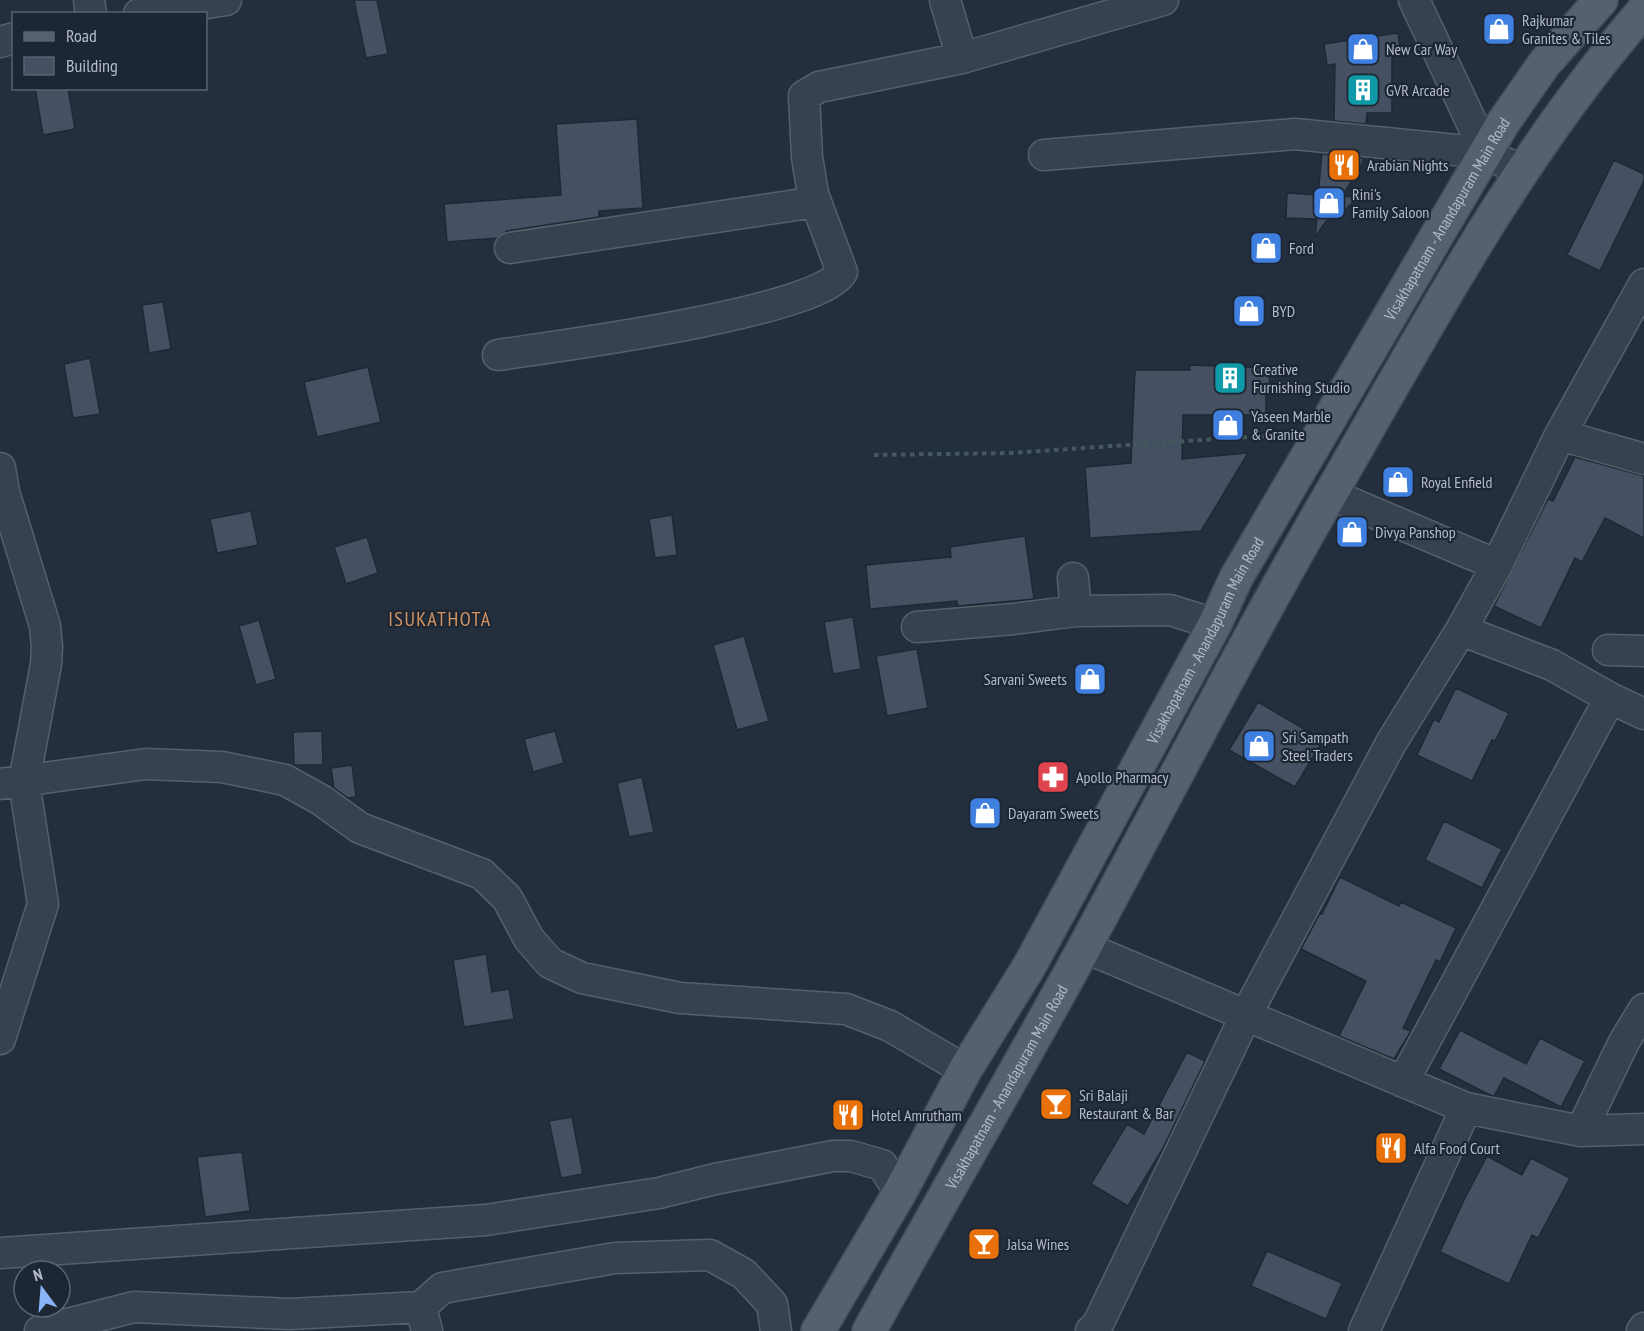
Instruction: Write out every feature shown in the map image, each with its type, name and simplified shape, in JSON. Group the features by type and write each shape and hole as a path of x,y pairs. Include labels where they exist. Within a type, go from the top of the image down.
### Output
{"main road":[{"name":"Visakhapatnam - Anandapuram Main Road","path":"818,1331 900,1192 965,1070 1030,965 1215,624 1236,578 1503,123 1544,64 1601,0"},
{"name":"Visakhapatnam - Anandapuram Main Road","path":"869,1331 1084,947 1273,595 1432,318 1521,171 1622,35 1644,10"}],"street":[{"path":"151,12 226,0"},
{"path":"945,0 962,58"},
{"path":"498,355 710,320 805,296 829,285 839,278 842,272 816,202 807,157 804,96 819,87 962,58 1163,0"},
{"path":"1414,0 1486,153"},
{"path":"1044,156 1295,134 1486,153 1521,171"},
{"path":"510,248 816,202"},
{"path":"1100,1329 1246,1015 1391,743 1461,630 1497,565 1560,435 1644,284"},
{"path":"1560,435 1644,459"},
{"path":"0,468 4,492 45,626 47,647 46,664 12,783 43,904 0,1039"},
{"path":"1330,494 1497,565"},
{"path":"1073,578 1076,611"},
{"path":"917,627 1076,611 1170,610 1215,624"},
{"path":"1461,630 1552,665 1610,698 1644,714"},
{"path":"1608,650 1644,651"},
{"path":"1403,1082 1610,698"},
{"path":"12,783 146,764 222,767 285,780 321,800 360,828 482,874 507,898 529,939 550,963 582,978 680,998 846,1009 890,1026 965,1070"},
{"path":"1084,947 1466,1108 1581,1131 1644,1128"},
{"path":"1581,1131 1624,1042 1644,1009"},
{"path":"1364,1331 1466,1108"},
{"path":"0,1253 486,1220 659,1193 715,1179 833,1156 851,1156 882,1165 900,1192"},
{"path":"40,1331 134,1307 256,1322 290,1314 424,1319 442,1288 615,1258 710,1255 744,1274 772,1304 776,1331"}],"path":[{"path":"874,455 1010,453 1260,436 1314,445"}],"building":[{"path":"354,0 377,0 388,54 366,58"},
{"path":"1398,33 1401,54 1392,56 1392,113 1367,113 1366,124 1334,121 1335,64 1327,65 1324,44"},
{"path":"35,90 68,90 75,129 43,135"},
{"path":"637,119 643,208 599,211 599,217 507,231 497,238 447,242 444,204 561,195 556,124"},
{"path":"1322,154 1363,158 1363,163 1342,196 1357,197 1337,220 1327,220 1315,237 1317,219 1286,218 1287,193 1318,195"},
{"path":"1614,160 1644,174 1644,181 1600,271 1567,255"},
{"path":"163,302 171,349 149,353 142,305"},
{"path":"90,358 100,414 73,418 64,364"},
{"path":"1190,365 1270,368 1269,392 1266,391 1266,415 1183,415 1182,459 1248,453 1201,531 1090,538 1085,467 1131,463 1135,370 1190,370"},
{"path":"368,367 381,422 317,437 304,382"},
{"path":"1575,457 1644,476 1644,538 1605,518 1582,562 1575,558 1541,628 1494,606 1548,499 1553,501"},
{"path":"251,511 258,545 217,553 210,519"},
{"path":"672,515 677,555 655,558 649,519"},
{"path":"1025,536 1034,599 958,606 957,601 870,609 866,565 951,557 950,547"},
{"path":"367,537 378,573 346,584 334,547"},
{"path":"853,617 861,669 833,674 824,622"},
{"path":"259,620 276,679 256,685 239,626"},
{"path":"744,636 769,721 737,730 713,645"},
{"path":"917,649 928,708 887,716 876,656"},
{"path":"1456,688 1509,713 1495,741 1492,740 1472,781 1417,755 1434,719 1439,722"},
{"path":"1258,702 1323,740 1295,787 1229,750"},
{"path":"322,731 323,765 294,765 293,732"},
{"path":"555,731 564,763 533,772 524,739"},
{"path":"352,765 356,797 348,798 334,788 331,768"},
{"path":"642,777 654,832 629,837 617,783"},
{"path":"1444,821 1502,849 1482,888 1425,860"},
{"path":"1340,877 1399,906 1401,902 1456,928 1440,962 1436,960 1403,1028 1411,1031 1394,1059 1339,1036 1366,981 1301,949"},
{"path":"486,954 492,992 509,989 514,1019 464,1027 453,960"},
{"path":"1460,1030 1526,1064 1540,1038 1585,1061 1561,1107 1504,1078 1494,1096 1439,1069"},
{"path":"1187,1052 1205,1061 1162,1150 1128,1206 1091,1184 1127,1124 1144,1134"},
{"path":"572,1117 583,1174 561,1178 549,1121"},
{"path":"242,1152 250,1211 205,1217 197,1157"},
{"path":"1487,1156 1522,1175 1531,1158 1570,1178 1538,1238 1532,1235 1509,1284 1440,1252"},
{"path":"1267,1251 1342,1283 1326,1319 1251,1286"}],"place":[{"name":"Rajkumar Granites & Tiles","path":"1499,29"},
{"name":"New Car Way","path":"1363,49"},
{"name":"GVR Arcade","path":"1363,90"},
{"name":"Arabian Nights","path":"1344,165"},
{"name":"Rini's Family Saloon","path":"1329,203"},
{"name":"Ford","path":"1266,248"},
{"name":"BYD","path":"1249,311"},
{"name":"Creative Furnishing Studio","path":"1230,378"},
{"name":"Yaseen Marble & Granite","path":"1228,425"},
{"name":"Royal Enfield","path":"1398,482"},
{"name":"Divya Panshop","path":"1352,532"},
{"name":"Sarvani Sweets","path":"1090,679"},
{"name":"Sri Sampath Steel Traders","path":"1259,746"},
{"name":"Apollo Pharmacy","path":"1053,777"},
{"name":"Dayaram Sweets","path":"985,813"},
{"name":"Sri Balaji Restaurant & Bar","path":"1056,1104"},
{"name":"Hotel Amrutham","path":"848,1115"},
{"name":"Alfa Food Court","path":"1391,1148"},
{"name":"Jalsa Wines","path":"984,1244"}],"district":[{"name":"ISUKATHOTA","path":"440,619"}]}
